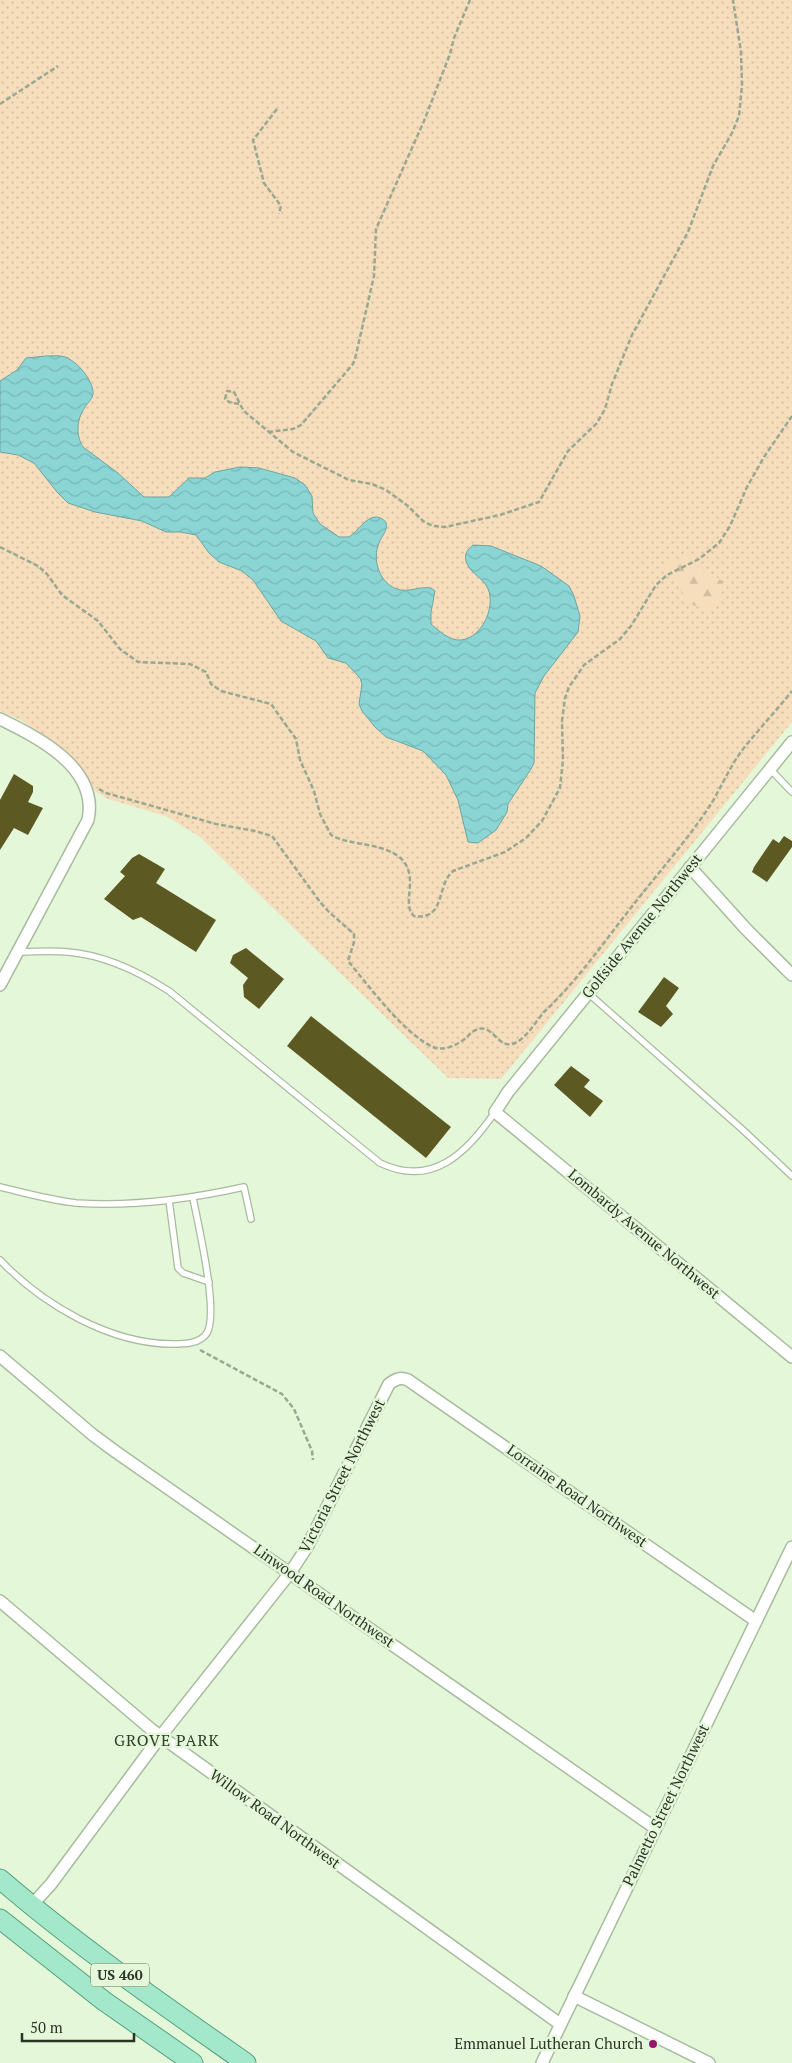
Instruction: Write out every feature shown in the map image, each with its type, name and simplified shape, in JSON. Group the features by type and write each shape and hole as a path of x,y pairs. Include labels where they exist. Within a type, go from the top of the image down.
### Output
{"main road":[{"name":"US 460","path":"0,1879 31,1906 117,1973 246,2063"},
{"name":"US 460","path":"0,1919 96,1995 193,2063"}],"street":[{"path":"0,718 30,734 66,761 86,786 90,798 88,820 0,985"},
{"name":"Golfside Avenue Northwest","path":"495,1112 508,1092 792,742"},
{"path":"690,867 746,930 792,976"},
{"name":"Lombardy Avenue Northwest","path":"495,1112 792,1357"},
{"name":"Linwood Road Northwest","path":"0,1356 93,1435 655,1828"},
{"name":"Victoria Street Northwest","path":"31,1906 51,1884 160,1736 290,1573 307,1547 389,1384 396,1379"},
{"name":"Lorraine Road Northwest","path":"396,1379 408,1380 756,1621"},
{"name":"Palmetto Street Northwest","path":"542,2063 792,1547"},
{"name":"Willow Road Northwest","path":"0,1601 160,1736 560,2024"},
{"path":"574,1996 709,2063"}],"lane":[{"path":"770,769 792,792"},
{"path":"17,952 66,951 92,955 126,967 148,978 169,991 380,1163 394,1170 416,1172 438,1168 473,1141 495,1112"},
{"path":"588,993 743,1130 792,1176"},
{"path":"0,1187 46,1199 104,1204 193,1198 244,1187 251,1219"},
{"path":"0,1260 38,1292 81,1320 105,1332 130,1340 156,1344 188,1344 202,1338 208,1331 209,1282 193,1198"},
{"path":"169,1200 178,1268 183,1273 209,1282"}],"path":[{"path":"268,432 293,429 301,425 353,364 372,292 376,264 376,229 424,121 470,0"},
{"path":"239,404 225,399 227,391 234,392 245,412 293,452 348,480 372,484 386,490 408,506 423,521 433,526 445,527 500,515 539,502 568,451 597,423 605,409 612,384 632,335 688,232 712,166 732,134 739,116 742,85 741,52 733,0"},
{"path":"0,104 58,66"},
{"path":"277,109 253,140 264,183 281,206 279,214"},
{"path":"0,547 38,566 47,574 62,595 98,621 120,649 138,662 190,664 206,672 211,684 221,691 271,704 296,739 300,760 314,791 320,814 331,836 382,848 404,861 409,871 409,909 414,916 424,917 437,906 448,876 453,871 505,852 526,838 542,821 560,788 563,760 562,721 568,687 584,665 620,639 631,626 656,585 667,575 699,559 719,543 730,526 747,487 764,457 792,416"},
{"path":"96,786 106,793 120,797 216,824 272,836 320,902 354,934 354,942 348,961 411,1032 432,1047 438,1048 453,1045 467,1037 474,1030 483,1028 505,1044 510,1044 518,1041 540,1016 558,1000 590,960 711,804 743,749 792,691"},
{"path":"188,1344 282,1394 294,1409 312,1451 312,1460"}],"green space":[{"path":"0,0 792,0 792,722 501,1079 448,1078 200,837 166,816 108,799 94,790 81,769 58,748 21,720 0,711"},
{"path":"688,556 699,568 723,581 718,601 709,610 693,605 665,568 672,561"}],"water":[{"path":"60,356 70,359 87,377 93,395 82,412 79,422 80,442 83,447 118,473 144,497 169,497 189,478 205,478 215,472 240,467 259,468 295,478 305,485 312,496 313,513 320,524 339,537 349,537 371,518 381,518 386,522 376,556 382,576 386,582 397,589 431,588 435,591 431,624 449,637 457,640 469,638 482,626 489,610 489,592 486,585 467,565 466,561 467,552 473,545 491,546 541,566 569,586 580,616 578,632 544,676 535,693 534,763 508,804 507,812 496,830 478,843 468,842 458,800 446,775 423,751 386,737 375,727 362,711 359,704 362,684 360,678 346,663 328,658 316,641 281,621 253,580 242,571 219,562 209,553 196,535 166,532 142,521 95,512 68,503 34,463 18,455 0,452 0,381 17,370 26,358"}],"building":[{"path":"14,774 33,786 33,792 28,802 43,808 28,835 14,828 0,850 0,800"},
{"path":"784,836 792,841 792,847 767,882 752,872 773,839 779,843"},
{"path":"139,854 165,869 156,883 216,920 196,952 141,917 133,920 104,899 125,876 120,872 132,858"},
{"path":"246,948 284,979 259,1009 244,997 243,985 248,978 230,963 233,955"},
{"path":"664,977 679,988 666,1006 673,1014 661,1027 638,1012"},
{"path":"311,1016 451,1127 426,1158 287,1046"},
{"path":"571,1066 590,1080 584,1087 603,1101 590,1117 554,1085"}],"place":[{"name":"Emmanuel Lutheran Church","path":"653,2044"}],"district":[{"name":"GROVE PARK","path":"167,1740"}]}
